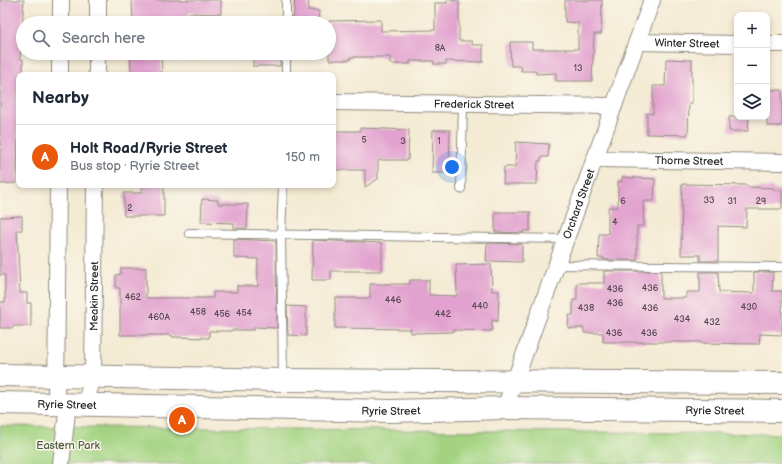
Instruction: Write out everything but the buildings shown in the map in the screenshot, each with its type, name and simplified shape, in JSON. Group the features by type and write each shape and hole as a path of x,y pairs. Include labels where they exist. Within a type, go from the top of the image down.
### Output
{"main road":[{"path":"0,375 283,380 514,380 782,383"},
{"name":"Ryrie Street","path":"0,403 390,411 505,408 782,411"}],"street":[{"path":"61,0 61,16"},
{"path":"98,0 98,16"},
{"name":"Orchard Street","path":"505,408 652,0"},
{"name":"Winter Street","path":"637,42 734,44"},
{"path":"770,44 782,44"},
{"path":"60,60 60,72"},
{"path":"96,72 97,60"},
{"name":"Frederick Street","path":"336,102 614,106"},
{"name":"Thorne Street","path":"595,159 782,162"},
{"path":"58,188 56,375 70,404 61,464"},
{"name":"Meakin Street","path":"70,404 93,377 95,188"}],"lane":[{"path":"286,0 286,16"},
{"path":"286,60 286,72"},
{"path":"461,189 463,104"},
{"path":"283,188 281,235 283,380"},
{"path":"188,233 566,239"},
{"path":"557,265 782,267"}],"green space":[{"name":"Eastern Park","path":"0,426 782,434 782,464 0,464"}],"place":[{"name":"Holt Road/Ryrie Street","path":"182,420"}]}
